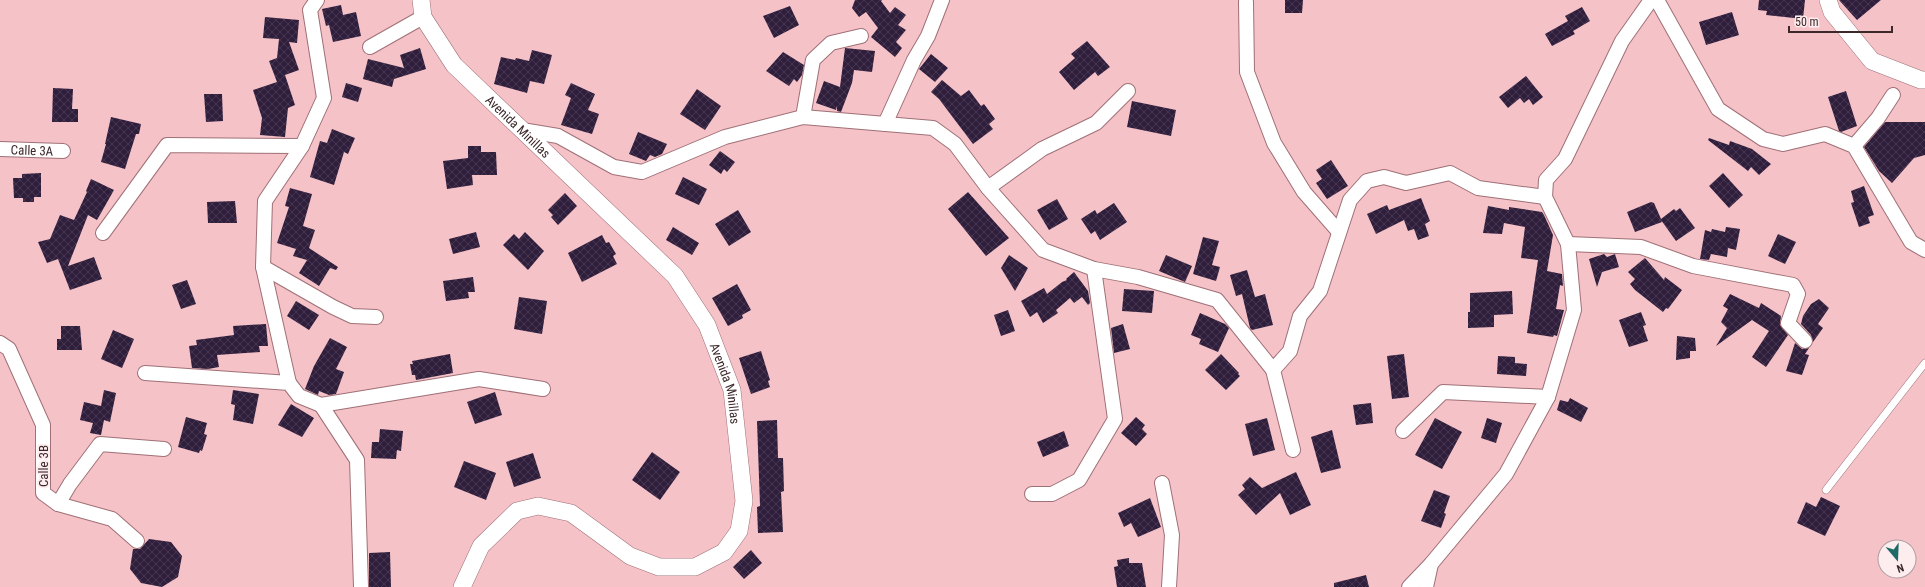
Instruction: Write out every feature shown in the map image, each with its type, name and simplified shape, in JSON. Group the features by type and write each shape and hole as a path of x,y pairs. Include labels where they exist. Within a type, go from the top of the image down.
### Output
{"street":[{"path":"317,0 310,10 324,98 302,146 265,201 263,267 289,383 299,396 321,405 479,379 543,389"},
{"name":"Avenida Minillas","path":"421,0 423,17 454,65 675,276 707,325 732,390 744,501 739,531 724,552 696,566 659,567 630,556 571,513 538,506 517,512 481,546 462,587"},
{"path":"885,124 914,60 928,36 942,0"},
{"path":"1409,587 1431,564 1506,474 1548,397 1574,310 1568,244 1545,197 1546,180 1565,159 1622,41 1651,0"},
{"path":"1657,0 1718,109 1763,139 1783,144 1825,134 1854,146 1911,242 1925,250"},
{"path":"1828,0 1832,12 1872,61 1921,80 1925,80"},
{"path":"1246,2 1247,72 1274,143 1304,192 1339,232"},
{"path":"370,47 423,17"},
{"path":"803,117 812,60 831,43 861,36"},
{"path":"988,188 1042,149 1096,123 1128,91"},
{"path":"1854,146 1878,118 1893,95"},
{"path":"522,130 558,136 614,167 642,172 725,137 803,117 933,128 955,144 988,188 1043,250 1094,269 1138,278 1217,300 1273,370 1293,450"},
{"path":"103,233 167,145 302,146"},
{"name":"Calle 3A","path":"0,149 63,151"},
{"path":"1273,370 1290,351 1300,316 1320,291 1350,200 1367,181 1384,177 1406,183 1450,173 1478,188 1545,197"},
{"path":"1568,244 1641,247 1693,266 1793,285 1798,294 1788,323 1805,341"},
{"path":"263,267 352,316 376,316"},
{"path":"1032,494 1052,494 1079,480 1115,419 1094,269"},
{"name":"Calle 3B","path":"0,343 9,349 43,425 43,493 58,504 112,519 137,540"},
{"path":"145,373 289,383"},
{"path":"1403,431 1443,392 1548,397"},
{"path":"321,405 357,460 361,587"},
{"path":"58,504 70,484 100,444 164,449"},
{"path":"1162,483 1172,535 1170,587"},
{"path":"1426,587 1431,564"}],"lane":[{"path":"1826,490 1925,363"}],"building":[{"path":"855,0 882,0 881,1 890,13 895,7 906,15 898,25 906,30 896,42 902,48 895,57 871,37 878,28 866,12 859,17 852,8"},
{"path":"1285,0 1303,0 1302,13 1285,13"},
{"path":"1759,0 1805,0 1803,19 1766,15 1767,11 1758,10"},
{"path":"1839,0 1881,0 1857,20"},
{"path":"341,5 343,15 356,12 361,36 333,42 329,25 326,26 322,9"},
{"path":"790,6 799,25 774,38 763,16"},
{"path":"1582,7 1590,21 1573,31 1575,34 1552,46 1545,34 1568,21 1565,16"},
{"path":"1732,12 1739,35 1706,45 1699,22"},
{"path":"265,17 299,20 297,43 289,42 299,70 285,75 295,105 288,108 285,137 260,135 262,118 253,90 277,82 269,61 277,58 279,39 263,38"},
{"path":"1087,41 1110,67 1098,76 1095,72 1074,90 1059,72 1075,58 1071,54"},
{"path":"420,48 426,69 394,79 392,87 363,79 368,59 404,68 400,55"},
{"path":"845,48 875,51 872,72 854,70 852,83 841,112 837,111 837,106 836,110 816,103 824,81 840,87"},
{"path":"532,50 552,55 544,84 530,81 527,93 494,84 501,57 529,61"},
{"path":"783,52 804,65 802,75 797,82 794,79 789,86 766,71"},
{"path":"931,54 948,68 935,82 919,69"},
{"path":"1526,76 1543,97 1533,105 1529,99 1524,103 1520,98 1508,108 1499,97"},
{"path":"942,80 961,96 969,90 981,106 984,104 995,119 989,124 993,129 973,144 939,99 931,92"},
{"path":"346,83 362,88 358,102 342,97"},
{"path":"571,83 595,94 588,110 599,114 592,134 561,125 571,98 565,95"},
{"path":"53,88 73,89 72,109 78,109 78,122 52,122"},
{"path":"697,89 721,106 705,130 680,114"},
{"path":"1846,91 1857,126 1841,132 1839,131 1828,97"},
{"path":"204,94 222,94 223,121 206,122"},
{"path":"1132,101 1176,110 1171,136 1127,127"},
{"path":"111,117 141,124 139,134 136,134 125,169 101,162"},
{"path":"1885,122 1925,122 1925,155 1914,158 1892,183 1879,171 1864,147"},
{"path":"332,129 355,138 348,154 344,152 334,185 310,177 320,141 327,143"},
{"path":"638,132 667,144 662,154 655,157 650,155 646,161 629,154"},
{"path":"1709,138 1729,145 1730,141 1752,149 1771,164 1759,175 1751,167 1748,171 1708,140"},
{"path":"468,146 481,146 481,152 496,152 497,175 472,175 473,185 447,189 443,161 468,158"},
{"path":"720,151 735,162 727,172 724,169 721,174 709,165"},
{"path":"1331,160 1348,186 1327,199 1316,183 1322,179 1316,170"},
{"path":"41,173 41,197 34,197 34,202 23,202 23,198 14,198 13,178 22,178 22,174"},
{"path":"1723,173 1743,195 1729,208 1709,186"},
{"path":"683,177 707,189 699,205 675,194"},
{"path":"91,179 114,190 97,220 88,215 68,266 94,257 102,279 70,290 58,259 47,263 38,242 50,239 60,215 74,220 87,192 86,191"},
{"path":"1864,186 1874,215 1868,217 1870,223 1859,227 1851,203 1854,202 1851,191"},
{"path":"290,188 312,194 303,226 315,230 309,248 338,267 336,270 330,268 319,286 299,273 307,260 293,256 296,249 277,243 289,207 285,206"},
{"path":"968,192 1009,238 986,256 948,209"},
{"path":"565,193 577,206 558,225 551,217 553,215 548,210"},
{"path":"1421,198 1430,221 1425,224 1429,236 1418,240 1414,229 1408,231 1404,220 1376,234 1367,214 1387,205 1389,210"},
{"path":"1057,199 1068,219 1049,230 1037,210"},
{"path":"235,201 237,223 208,223 207,202"},
{"path":"1651,202 1654,203 1661,219 1674,209 1676,211 1680,208 1695,228 1676,241 1661,220 1662,222 1635,232 1627,212"},
{"path":"1114,203 1127,222 1100,240 1095,231 1091,234 1081,219 1095,210 1097,214"},
{"path":"1488,206 1509,210 1509,207 1542,212 1544,215 1553,235 1547,271 1562,274 1563,286 1560,285 1556,309 1564,310 1557,336 1554,335 1553,337 1527,333 1538,260 1521,258 1525,227 1504,223 1502,234 1483,233"},
{"path":"738,210 751,232 729,246 715,224"},
{"path":"673,227 699,243 692,255 666,240"},
{"path":"1726,227 1740,229 1736,250 1728,248 1727,257 1711,254 1709,260 1700,259 1705,230 1711,232 1712,229 1725,232"},
{"path":"476,232 480,247 453,254 449,239"},
{"path":"525,232 544,251 528,270 503,245 514,234 519,239"},
{"path":"1778,234 1796,242 1785,264 1768,256"},
{"path":"602,235 606,243 609,242 616,254 613,256 617,264 582,282 568,253"},
{"path":"1203,237 1219,241 1212,265 1220,267 1216,281 1193,274"},
{"path":"1604,254 1607,257 1615,254 1619,267 1602,272 1597,287 1589,259"},
{"path":"1009,255 1028,268 1015,291 1001,268"},
{"path":"1166,255 1192,266 1185,282 1159,271"},
{"path":"1645,258 1664,280 1665,277 1682,290 1668,309 1666,308 1663,312 1635,290 1630,284 1635,279 1628,272"},
{"path":"1247,270 1255,297 1265,294 1273,325 1252,330 1250,328 1242,294 1236,296 1230,275"},
{"path":"1074,272 1088,291 1090,303 1088,305 1082,297 1074,303 1070,298 1056,310 1058,313 1043,323 1037,312 1030,317 1021,301 1044,288 1047,294 1062,282 1067,280 1066,279"},
{"path":"473,277 475,292 468,292 469,298 446,301 443,281"},
{"path":"187,280 196,304 181,309 172,285"},
{"path":"737,284 751,310 742,315 743,318 728,326 712,298"},
{"path":"1124,289 1154,291 1152,313 1122,311"},
{"path":"1512,291 1513,314 1494,315 1494,327 1468,328 1470,293"},
{"path":"1730,294 1759,308 1761,303 1781,316 1780,325 1788,335 1766,367 1752,357 1769,331 1752,320 1716,346 1727,328 1721,322 1728,309 1723,306"},
{"path":"519,297 547,301 542,334 514,329"},
{"path":"1819,299 1829,308 1818,324 1823,328 1813,342 1811,335 1801,324 1803,316 1811,304"},
{"path":"296,301 319,315 309,330 287,316"},
{"path":"1008,310 1015,331 1001,336 994,315"},
{"path":"1641,312 1646,325 1643,326 1648,341 1629,347 1619,320"},
{"path":"1200,313 1225,324 1229,328 1218,352 1199,344 1201,339 1191,335"},
{"path":"266,324 268,346 259,346 260,352 217,355 219,367 208,369 192,368 189,346 197,345 196,340 234,335 233,326"},
{"path":"1123,324 1130,349 1114,353 1111,328"},
{"path":"61,326 80,326 82,350 57,350 57,339 61,339"},
{"path":"113,330 134,339 122,368 101,359"},
{"path":"1677,336 1695,338 1696,351 1690,351 1690,358 1676,360"},
{"path":"330,338 347,347 336,369 344,372 336,394 329,395 319,391 318,395 305,389 314,366"},
{"path":"1795,343 1802,349 1809,348 1805,354 1809,355 1802,375 1786,371"},
{"path":"761,351 770,380 768,381 770,387 751,394 739,358"},
{"path":"450,354 453,373 416,380 415,375 412,375 410,364 413,364 412,361"},
{"path":"1221,354 1239,373 1238,374 1240,376 1226,390 1205,370"},
{"path":"1404,354 1409,397 1392,399 1387,356"},
{"path":"1498,356 1515,357 1515,363 1527,364 1526,376 1497,374"},
{"path":"104,390 116,393 110,422 104,420 101,435 90,433 93,423 80,420 84,402 101,406"},
{"path":"233,390 259,394 253,424 233,420 235,405 231,404"},
{"path":"495,392 502,415 475,424 467,402"},
{"path":"1570,398 1588,408 1581,422 1557,410 1560,400 1568,402"},
{"path":"1371,403 1373,423 1356,425 1353,405"},
{"path":"291,404 314,418 302,437 278,425"},
{"path":"186,417 207,423 204,434 207,435 202,451 200,450 199,453 178,447"},
{"path":"1136,417 1145,425 1142,429 1147,434 1136,446 1121,433"},
{"path":"1267,418 1275,450 1253,456 1245,424"},
{"path":"1435,418 1462,432 1442,469 1415,455"},
{"path":"1487,418 1502,423 1496,443 1481,438"},
{"path":"777,420 778,458 783,458 784,491 781,492 783,532 758,533 757,507 760,506 757,421"},
{"path":"380,429 403,431 401,451 397,450 396,459 371,458 372,442 379,442"},
{"path":"1332,430 1341,468 1321,473 1311,437"},
{"path":"1064,431 1069,446 1043,457 1037,442"},
{"path":"652,452 680,472 660,500 632,480"},
{"path":"533,453 541,478 514,487 506,462"},
{"path":"464,461 496,473 486,500 454,487"},
{"path":"1296,472 1311,505 1290,515 1280,493 1256,515 1238,495 1245,489 1242,485 1250,477 1262,488"},
{"path":"1434,490 1450,496 1441,528 1421,521"},
{"path":"1821,497 1840,506 1825,536 1797,523 1806,502 1816,507"},
{"path":"1150,498 1161,527 1138,537 1131,523 1124,527 1118,513"},
{"path":"149,539 171,542 182,556 178,577 162,587 141,583 130,569 133,549 140,549"},
{"path":"751,550 762,563 744,579 733,567"},
{"path":"390,552 391,587 369,587 369,553"},
{"path":"1129,558 1129,563 1142,563 1146,587 1117,587 1114,567 1118,566 1117,560"},
{"path":"1366,575 1369,587 1334,587 1334,583"}]}
